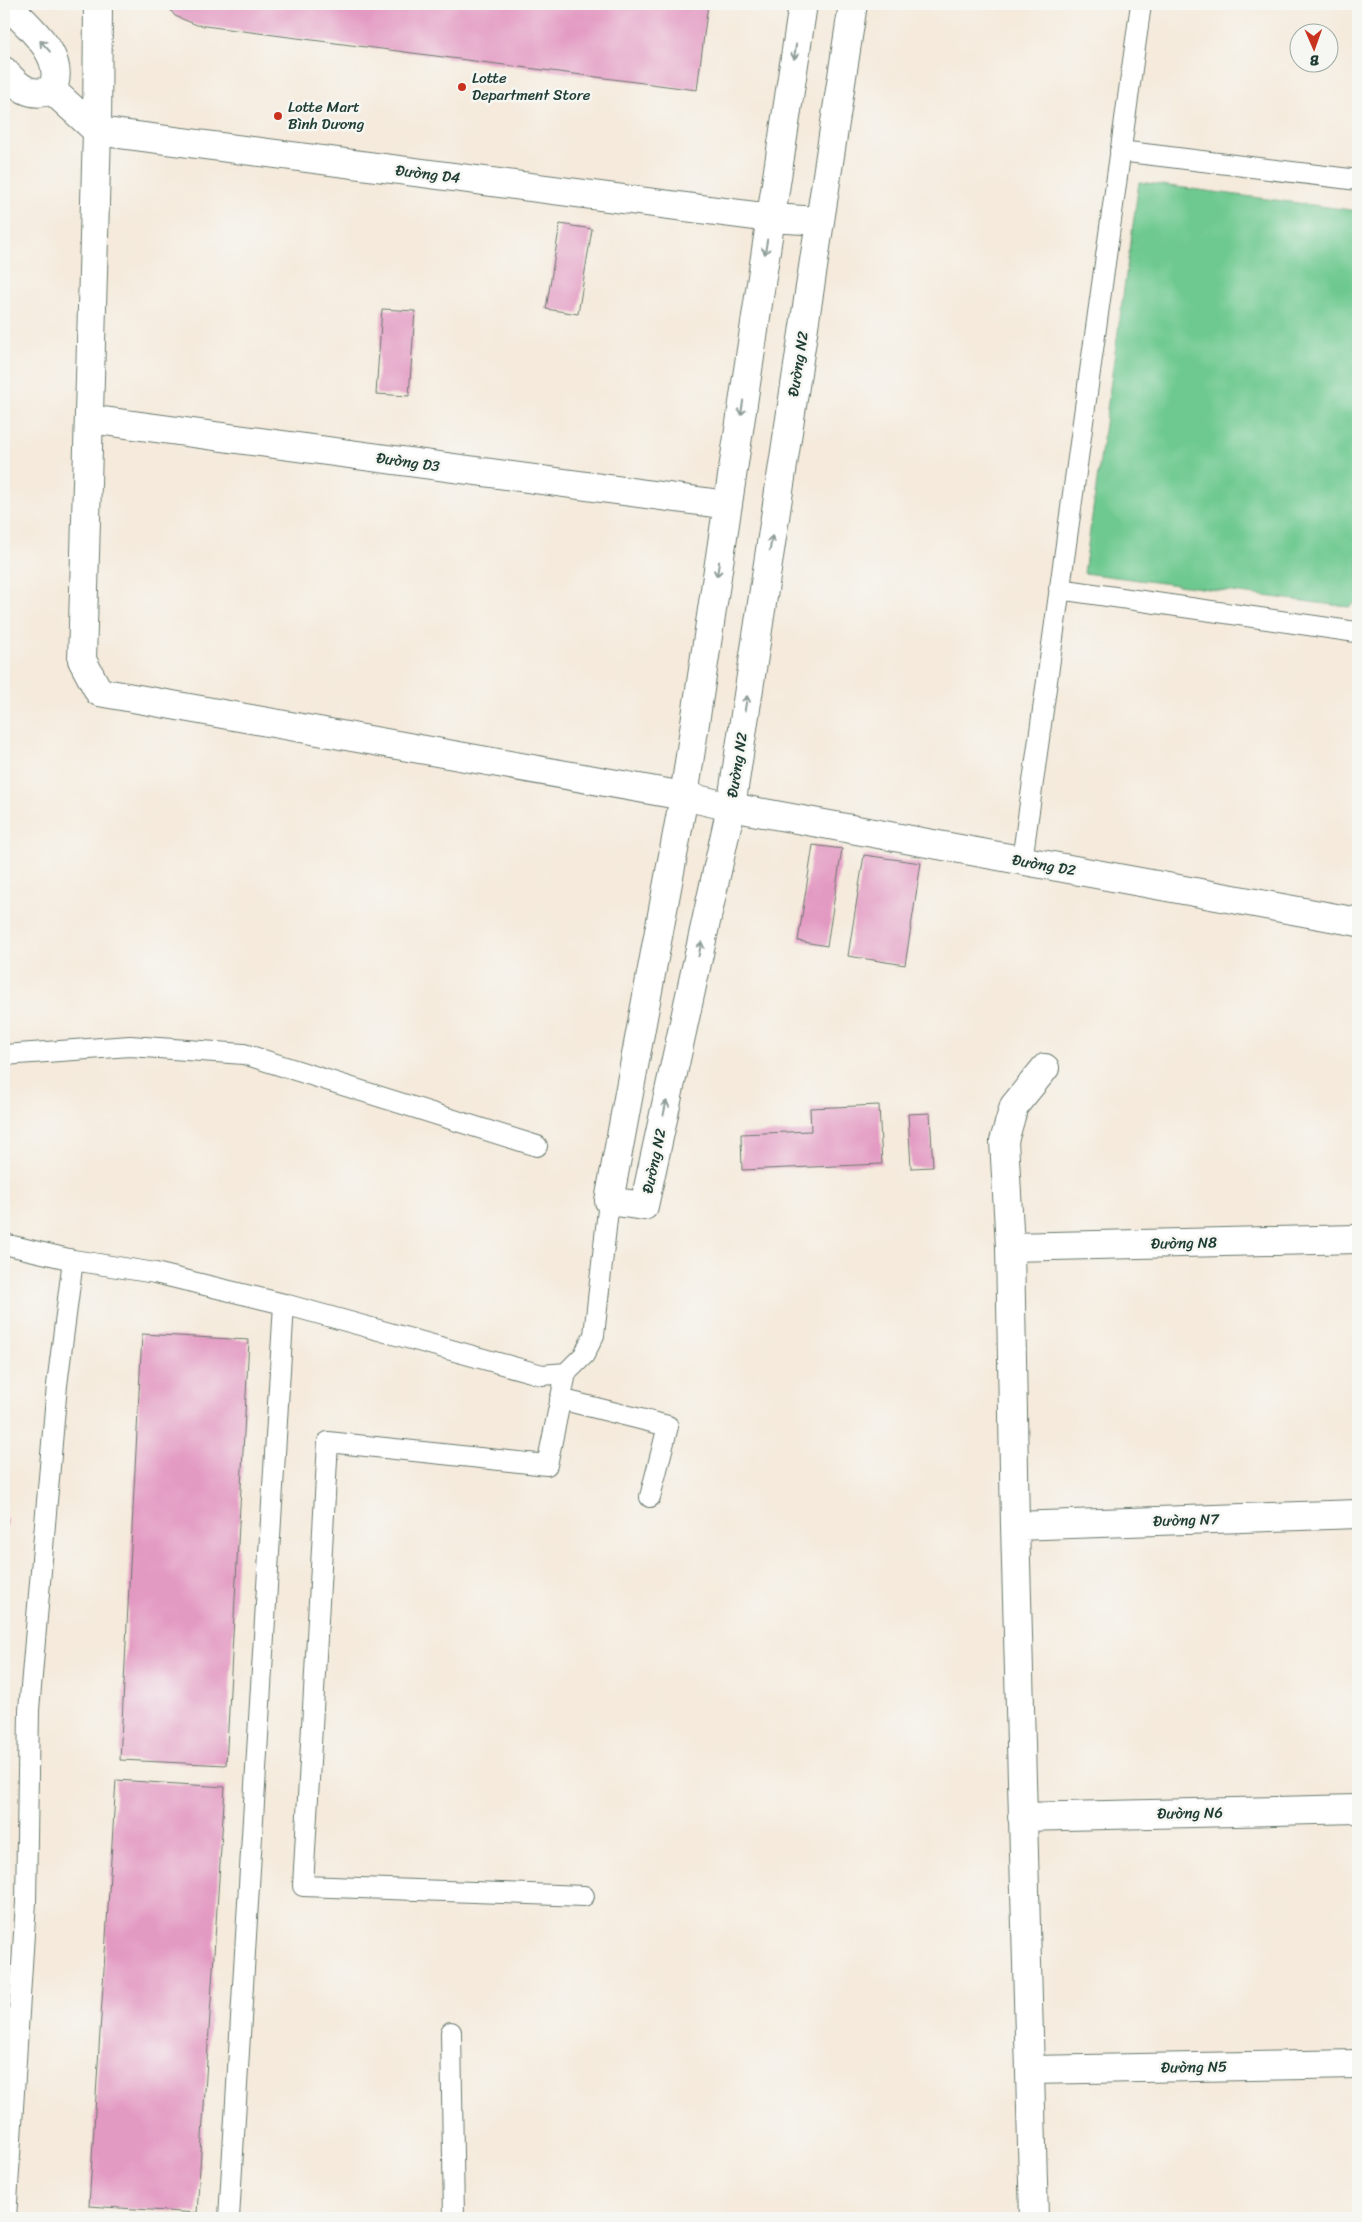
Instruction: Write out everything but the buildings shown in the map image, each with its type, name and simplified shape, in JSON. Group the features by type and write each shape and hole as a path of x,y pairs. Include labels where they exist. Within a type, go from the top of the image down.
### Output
{"street":[{"path":"4,71 16,86 29,92 42,93 52,90 57,80 52,53 7,4"},
{"path":"89,418 97,131 98,4"},
{"path":"609,1201 684,796 802,4"},
{"name":"Đường N2","path":"609,1201 644,1206 731,807 853,4"},
{"path":"52,90 97,131"},
{"name":"Đường D4","path":"97,131 770,218 820,221"},
{"name":"Đường D3","path":"89,418 728,504"},
{"name":"Đường D2","path":"89,418 82,660 99,692 684,796 731,807 1358,922"},
{"path":"1034,2218 1022,1817 1010,1247 1004,1141 1014,1106 1045,1068"},
{"name":"Đường N8","path":"1010,1247 1358,1239"},
{"name":"Đường N7","path":"1015,1526 1358,1514"},
{"name":"Đường N6","path":"1022,1817 1358,1809"},
{"name":"Đường N5","path":"1030,2070 1358,2064"}],"lane":[{"path":"1022,861 1140,4"},
{"path":"1120,150 1358,180"},
{"path":"1059,590 1358,631"},
{"path":"4,1055 130,1046 244,1054 537,1146"},
{"path":"584,1896 303,1886 328,1442 547,1465 566,1373 584,1356 594,1335 609,1201"},
{"path":"4,1244 73,1260 155,1273 284,1304 542,1375 566,1373"},
{"path":"6,2218 26,1902 29,1710 57,1385 73,1260"},
{"path":"229,2218 284,1304"},
{"path":"560,1399 668,1426 650,1497"},
{"path":"451,2032 454,2218"}],"green space":[{"path":"1139,182 1358,211 1358,601 1349,607 1084,573"}],"place":[{"name":"Lotte Department Store","path":"462,87"},
{"name":"Lotte Mart Bình Dương","path":"278,116"}]}
